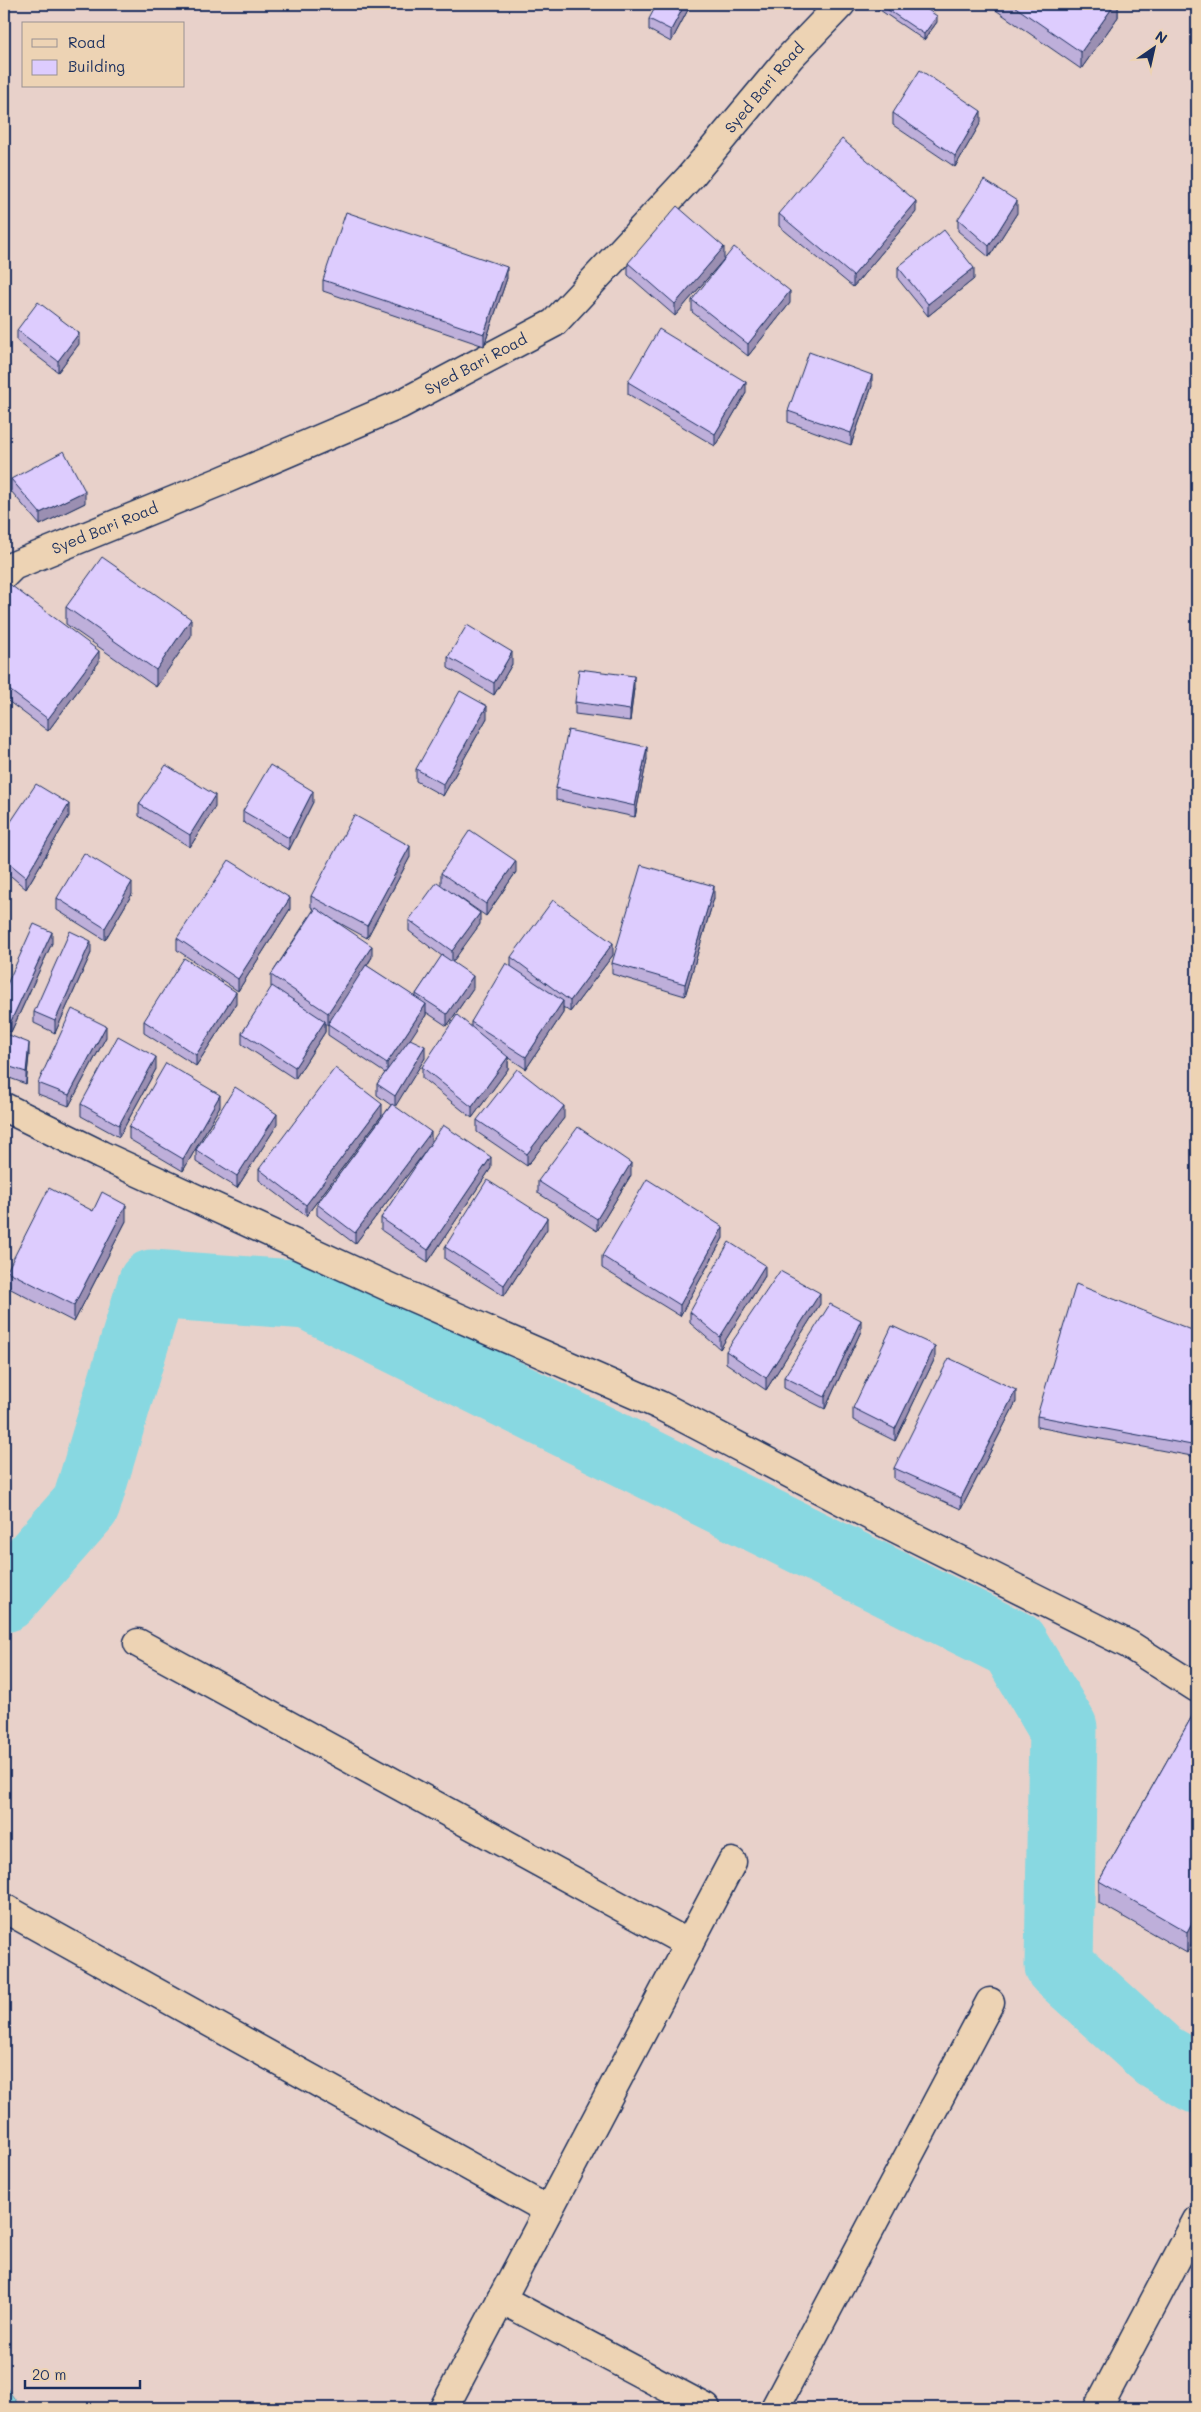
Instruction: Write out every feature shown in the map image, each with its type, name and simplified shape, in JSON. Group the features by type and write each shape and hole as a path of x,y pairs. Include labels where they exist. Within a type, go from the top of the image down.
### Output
{"street":[{"name":"Syed Bari Road","path":"4,575 13,566 220,482 399,405 554,323 677,191 790,58 841,4"},
{"path":"4,1107 101,1155 391,1288 659,1405 871,1516 1128,1644 1197,1688"},
{"path":"138,1643 689,1944"},
{"path":"444,2408 732,1862"},
{"path":"4,1908 548,2210"},
{"path":"775,2408 990,2002"},
{"path":"1098,2408 1197,2220"},
{"path":"502,2299 706,2408"}],"water":[{"path":"4,2384 21,2408 4,2408"}],"building":[{"path":"657,4 685,4 671,30 649,19"},
{"path":"879,4 919,4 937,16 924,34"},
{"path":"1011,4 1115,4 1081,52"},
{"path":"920,70 981,111 955,156 893,113"},
{"path":"842,139 916,201 853,276 779,214"},
{"path":"984,180 1017,201 989,246 958,219"},
{"path":"677,206 724,247 675,304 628,263"},
{"path":"346,212 507,267 484,334 323,280"},
{"path":"944,230 974,268 928,304 898,267"},
{"path":"734,247 790,291 748,344 692,300"},
{"path":"38,302 79,333 58,361 17,330"},
{"path":"659,329 746,382 715,434 628,382"},
{"path":"809,352 872,375 851,433 788,411"},
{"path":"64,451 85,491 40,513 11,479"},
{"path":"102,557 191,619 156,670 66,607"},
{"path":"4,580 99,651 48,719 4,686"},
{"path":"467,625 512,652 494,683 448,657"},
{"path":"579,669 634,676 630,710 575,702"},
{"path":"460,691 487,706 443,784 416,769"},
{"path":"568,730 647,747 635,806 556,788"},
{"path":"166,765 215,795 190,835 139,804"},
{"path":"270,765 313,791 289,838 243,811"},
{"path":"36,784 69,804 26,877 4,859 4,832"},
{"path":"354,815 410,846 367,926 311,896"},
{"path":"470,830 516,861 486,904 441,873"},
{"path":"84,853 132,882 105,928 57,898"},
{"path":"229,860 290,898 238,979 177,938"},
{"path":"641,865 714,886 685,984 612,963"},
{"path":"437,882 480,913 452,951 409,920"},
{"path":"553,900 613,943 570,1001 511,957"},
{"path":"316,908 372,946 328,1013 271,975"},
{"path":"34,924 52,932 11,1021 4,1018 4,991"},
{"path":"70,931 91,941 55,1021 34,1012"},
{"path":"442,955 473,976 447,1014 416,994"},
{"path":"184,958 236,992 196,1055 144,1021"},
{"path":"506,963 563,1001 526,1057 471,1022"},
{"path":"366,965 426,1004 387,1063 328,1024"},
{"path":"272,986 325,1021 295,1067 242,1033"},
{"path":"72,1009 106,1026 69,1095 38,1083"},
{"path":"457,1015 508,1057 472,1107 422,1067"},
{"path":"4,1033 29,1043 26,1072 4,1065"},
{"path":"118,1036 156,1057 119,1125 81,1104"},
{"path":"410,1039 425,1046 395,1096 377,1084"},
{"path":"166,1063 220,1095 183,1159 129,1127"},
{"path":"335,1068 382,1104 306,1205 259,1169"},
{"path":"517,1069 564,1106 527,1154 477,1120"},
{"path":"235,1087 277,1114 237,1176 196,1150"},
{"path":"392,1104 431,1132 355,1233 317,1204"},
{"path":"443,1125 491,1157 428,1250 381,1218"},
{"path":"578,1127 631,1163 597,1219 538,1181"},
{"path":"647,1179 723,1227 680,1305 602,1256"},
{"path":"487,1180 547,1218 504,1285 445,1247"},
{"path":"49,1188 93,1211 102,1192 126,1205 74,1305 7,1271"},
{"path":"729,1242 765,1265 720,1337 690,1312"},
{"path":"780,1271 820,1293 766,1378 726,1351"},
{"path":"1076,1284 1197,1332 1197,1446 1037,1416"},
{"path":"830,1304 861,1320 825,1397 784,1377"},
{"path":"892,1326 935,1346 895,1429 853,1408"},
{"path":"949,1358 1016,1390 961,1498 894,1468"},
{"path":"1195,1711 1197,1712 1197,1913 1187,1932 1099,1881"}],"waterway":[{"path":"4,1598 86,1505 152,1284 308,1295 1014,1645 1063,1728 1059,1966 1158,2056 1197,2079"}]}
